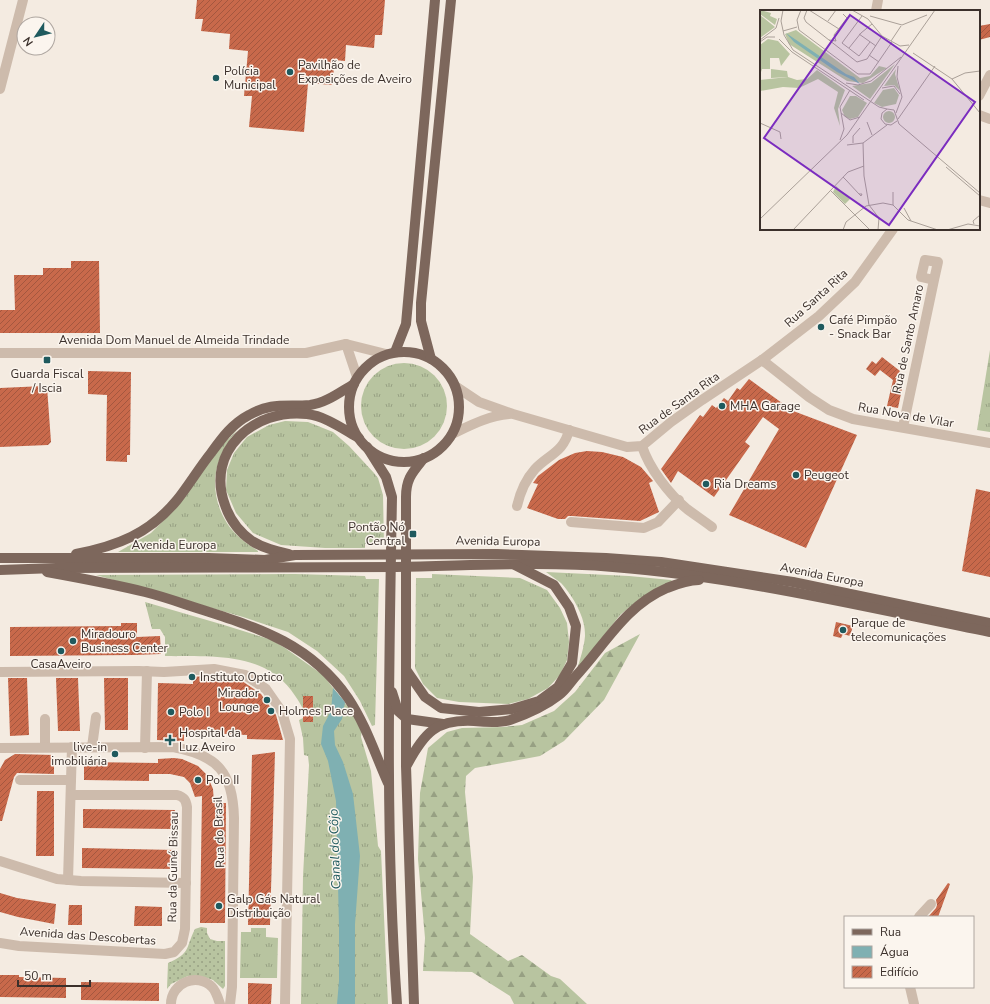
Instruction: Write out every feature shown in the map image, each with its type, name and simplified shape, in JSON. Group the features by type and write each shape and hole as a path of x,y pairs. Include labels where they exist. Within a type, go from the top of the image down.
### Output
{"main road":[{"path":"391,353 406,324 436,0"},
{"path":"431,359 421,321 421,303 451,0"},
{"path":"367,447 388,459 406,461 424,458 435,452 444,444 452,434 459,410 455,386 449,375 441,366 420,354 408,352 391,353 374,360 364,369 356,380 349,403 353,427 386,477 392,497 390,786 394,955 397,1004"},
{"path":"58,558 101,549 134,536 148,527 162,516 177,499 231,427 248,415 265,408 282,405 311,404 324,401 356,380"},
{"path":"295,555 270,550 252,541 241,532 230,519 222,498 220,480 223,462 231,445 244,431 262,420 279,415 294,414 308,414 321,418 359,438"},
{"path":"414,1004 406,766 406,485 424,458"},
{"name":"Avenida Europa","path":"0,558 209,558 265,560 295,555 432,554 554,555 661,562 793,582 990,623"},
{"name":"Avenida Europa","path":"0,570 56,568 432,567 554,563 661,571 759,585 990,632"},
{"path":"407,671 425,697 441,708 456,710 479,712 512,709 539,701 558,687 572,663 576,626 569,606 554,585 513,564"},
{"path":"34,569 146,592 252,626 282,640 305,654 326,672 348,698 367,731 378,761 390,786"},
{"path":"406,766 417,746 427,734 443,724 458,720 485,722 509,720 538,709 560,695 617,626 638,604 654,594 676,584 697,580 761,590 800,594"},
{"path":"390,684 398,710 407,719 443,724"}],"street":[{"path":"0,89 23,0"},
{"path":"876,10 878,0"},
{"path":"980,94 990,75"},
{"path":"980,115 990,119"},
{"path":"980,200 990,203"},
{"name":"Rua Santa Rita","path":"762,360 819,316 855,282 892,230"},
{"name":"Rua de Santo Amaro","path":"903,427 934,280"},
{"path":"346,344 356,380"},
{"name":"Avenida Dom Manuel de Almeida Trindade","path":"0,352 306,352 346,344 391,353"},
{"name":"Rua Nova de Vilar","path":"762,360 808,397 829,410 853,419 990,443"},
{"name":"Rua de Santa Rita","path":"455,386 479,402 513,414 626,448 642,446 671,422 762,360"},
{"name":"Rua de Santa Rita","path":"452,434 476,422 495,416 513,414"},
{"path":"517,506 525,484 535,469 557,452 567,439 569,430"},
{"path":"642,446 646,458 657,475 687,508 712,527"},
{"path":"571,522 644,528 658,522 679,500"},
{"path":"0,672 164,672 214,669 245,675 266,689 282,712 290,739 285,1004"},
{"path":"145,748 147,671"},
{"path":"92,747 96,717"},
{"path":"45,719 45,747"},
{"path":"68,880 72,747"},
{"name":"Rua do Brasil","path":"0,748 173,747 197,752 208,758 224,773 230,784 234,818 232,987 230,1004"},
{"path":"20,780 72,780"},
{"name":"Rua da Guiné Bissau","path":"71,795 177,795 182,796 186,800 185,934 182,943 174,952"},
{"path":"0,861 57,879 186,883"},
{"path":"920,916 930,904"},
{"name":"Avenida das Descobertas","path":"0,943 19,946 165,954 174,952"},
{"path":"171,1004 171,998 174,991 180,986 186,982 200,980 212,987 220,1004"},
{"path":"910,988 914,1004"}],"green space":[{"path":"990,350 990,432 977,430"},
{"path":"404,363 420,366 428,370 440,382 444,390 447,406 444,422 440,430 428,442 420,446 404,449 388,446 380,442 368,430 364,422 361,406 364,390 368,382 380,370 388,366"},
{"path":"285,421 308,422 333,432 349,446 374,473 378,478 383,495 384,544 365,544 365,548 325,548 281,545 253,533 236,513 226,490 227,470 234,453 247,437 269,425"},
{"path":"238,429 230,439 220,458 215,478 215,489 220,510 231,528 240,538 258,552 118,552 151,533 168,516 223,444"},
{"path":"546,572 629,576 672,581 636,602 620,615 577,670 585,636 585,629 581,615 566,588"},
{"path":"295,574 365,576 366,579 379,579 375,725 372,726 360,701 344,676 317,651 288,632 243,617 96,575"},
{"path":"432,574 520,578 547,590 560,608 567,623 569,642 567,660 560,675 548,688 528,699 508,704 459,702 437,698 423,684 415,668 416,578 432,578"},
{"path":"145,602 272,640 323,675 348,707 362,729 361,737 371,771 378,846 381,851 388,1004 301,1004 303,876 309,765 308,756 304,755 303,738 299,720 305,717 300,703 279,677 265,668 250,662 217,657 165,656 165,637 160,629 152,629"},
{"path":"640,634 604,700 564,741 540,756 475,768 466,776 465,792 473,877 470,934 508,961 522,955 551,976 560,979 587,1004 514,1004 510,996 472,972 423,971 425,938 418,859 420,793 428,748 447,732 462,728 522,725 554,711 575,692 605,653"},
{"path":"201,927 207,928 207,933 210,939 225,941 225,986 223,989 213,980 188,976 171,984 167,989 168,963 184,953 195,929"},
{"path":"251,928 266,928 266,937 278,938 277,978 240,978 241,932 251,932"}],"water":[{"path":"333,688 345,702 342,719 334,731 335,745 343,762 353,794 360,856 355,924 355,1004 337,1004 339,981 339,926 336,801 328,761 321,744 323,726 331,711"}],"building":[{"name":"Pavilhão de Exposições de Aveiro","path":"197,0 385,0 382,35 375,35 374,48 346,45 345,61 335,60 332,85 308,83 304,132 249,127 252,96 244,96 248,51 229,49 230,34 201,31 203,19 195,19"},
{"path":"990,24 990,37 980,40 980,26"},
{"path":"71,261 99,261 100,333 0,333 0,310 15,310 14,275 43,275 43,268 71,268"},
{"path":"882,357 900,371 895,378 904,379 898,408 887,406 893,380 880,370 875,376 866,369 872,361 876,364"},
{"path":"88,371 131,372 130,455 127,455 127,462 106,461 107,395 88,394"},
{"path":"749,379 782,403 780,406 857,435 806,548 729,515 779,429 763,417 745,442 750,446 714,497 678,471 671,483 661,469 700,415 703,417 712,405 716,408 724,398 728,401 737,388 740,390"},
{"path":"47,387 51,442 48,445 0,447 0,388"},
{"path":"587,451 602,452 623,457 641,467 653,481 649,483 659,512 640,521 572,516 568,516 565,519 558,519 527,508 538,484 533,483 538,476 559,460 575,453"},
{"path":"976,489 990,492 990,577 962,571"},
{"name":"Parque de telecomunicações","path":"836,622 853,626 850,636 843,634 841,638 833,636"},
{"name":"Miradouro Business Center","path":"121,623 137,623 137,637 160,636 161,654 10,656 10,627 121,626"},
{"path":"204,676 242,681 261,694 276,715 283,740 247,739 247,735 184,732 184,741 157,740 158,683 193,684 193,677"},
{"path":"8,678 27,678 29,735 10,736"},
{"path":"56,678 78,678 80,731 58,731"},
{"path":"104,678 128,678 128,730 105,730"},
{"path":"303,696 313,696 313,722 303,722"},
{"path":"275,752 270,925 248,925 252,755"},
{"path":"15,754 54,755 54,774 17,773 14,777 2,821 0,821 0,769 5,760"},
{"path":"158,759 182,759 198,766 208,776 213,789 214,803 226,803 225,923 200,923 202,796 195,797 190,783 184,777 170,774 149,774 149,781 84,780 84,762 158,763"},
{"path":"37,791 54,791 54,856 36,856"},
{"path":"83,809 175,810 175,829 83,828"},
{"path":"82,848 175,850 175,869 82,868"},
{"path":"948,883 950,884 938,916 929,916 936,908 936,900"},
{"path":"0,893 17,898 56,904 54,924 0,912"},
{"path":"69,905 82,905 82,925 68,925"},
{"path":"135,906 162,907 162,926 134,926"},
{"path":"0,975 66,978 66,998 0,997"},
{"path":"81,982 159,983 159,1001 81,1000"},
{"path":"248,983 272,984 271,1004 248,1004"}],"place":[{"name":"Pavilhão de Exposições de Aveiro","path":"290,72"},
{"name":"Polícia Municipal","path":"216,78"},
{"name":"Café Pimpão - Snack Bar","path":"821,327"},
{"name":"Guarda Fiscal / Iscia","path":"47,360"},
{"name":"MHA Garage","path":"722,406"},
{"name":"Peugeot","path":"796,475"},
{"name":"Ria Dreams","path":"706,484"},
{"name":"Pontão Nó Central","path":"413,534"},
{"name":"Parque de telecomunicações","path":"843,630"},
{"name":"Miradouro Business Center","path":"73,641"},
{"name":"CasaAveiro","path":"61,651"},
{"name":"Instituto Optico","path":"192,677"},
{"name":"Mirador Lounge","path":"267,700"},
{"name":"Holmes Place","path":"271,711"},
{"name":"Polo I","path":"171,712"},
{"name":"Hospital da Luz Aveiro","path":"170,740"},
{"name":"live-in imobiliária","path":"115,754"},
{"name":"Polo II","path":"198,780"},
{"name":"Galp Gás Natural Distribuição","path":"219,906"}],"water label":[{"name":"Canal do Côjo","path":"335,849"}]}
